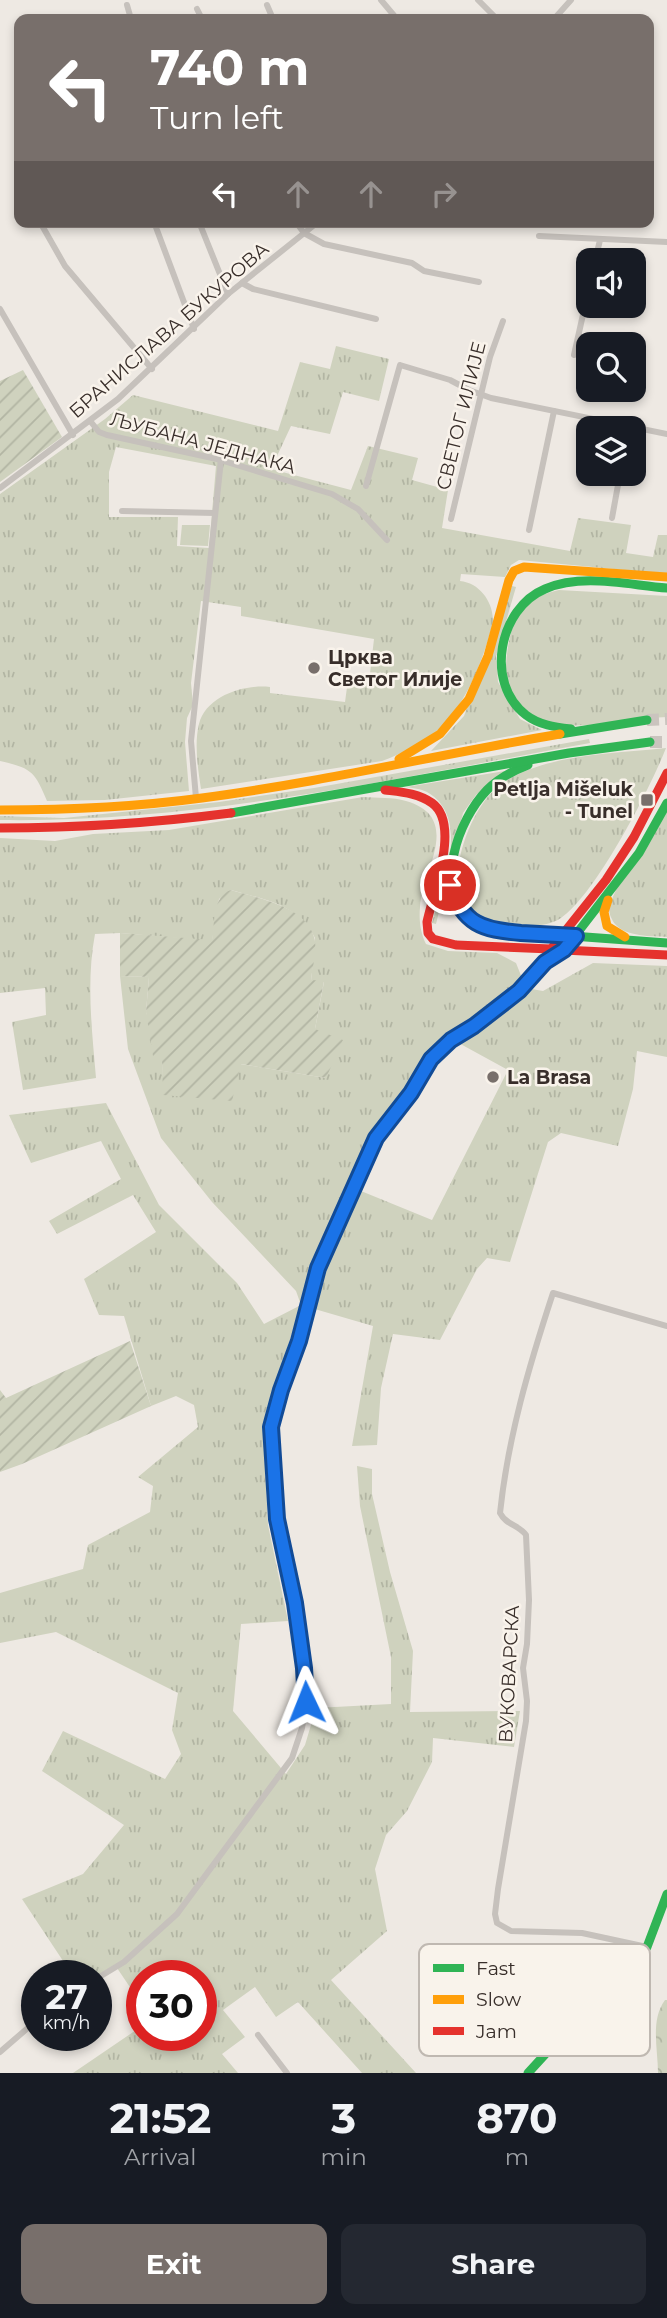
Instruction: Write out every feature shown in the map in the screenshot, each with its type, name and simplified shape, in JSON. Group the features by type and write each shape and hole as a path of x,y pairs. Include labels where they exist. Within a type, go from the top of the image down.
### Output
{"main road":[{"path":"366,772 423,748 442,733 461,711 483,670 514,571 524,567 667,577"},
{"path":"596,728 566,729 539,723 526,715 509,697 501,674 501,659 510,620 518,607 530,596 572,581 667,588"},
{"path":"0,810 106,808 183,800 366,772 647,720"},
{"path":"0,828 55,829 186,819 559,755 650,743"},
{"path":"559,755 499,779 474,805 459,842 450,885 460,909 472,921 492,931 667,943"},
{"path":"551,949 606,880 640,826 667,773"},
{"path":"349,792 409,792 429,802 443,819 447,842 427,922 428,931 436,942 667,955"},
{"path":"564,950 639,853 667,803"},
{"path":"615,886 606,905 604,918 612,931 633,941"},
{"path":"648,1944 667,1894"},
{"path":"528,2073 545,2056"}],"street":[{"path":"381,0 393,14"},
{"path":"478,0 492,14"},
{"path":"127,5 130,14"},
{"path":"267,5 272,14"},
{"path":"197,9 200,14"},
{"path":"43,228 65,266 152,369"},
{"path":"157,228 194,329"},
{"path":"201,228 228,294"},
{"path":"300,228 304,233 324,244 412,263 424,271 479,282"},
{"name":"БРАНИСЛАВА БУКУРОВА","path":"0,488 90,422 152,369 228,294 310,228"},
{"path":"539,236 667,242"},
{"path":"598,248 600,240"},
{"path":"242,283 253,289 376,320"},
{"path":"0,309 73,435"},
{"path":"574,355 582,318"},
{"name":"СВЕТОГ ИЛИЈЕ","path":"451,519 481,395 503,321"},
{"path":"366,486 400,365 450,380 481,395 576,416"},
{"path":"530,530 554,411"},
{"name":"ЉУБАНА ЈЕДНАКА","path":"90,422 99,432 107,435 221,460 332,494 350,503 387,540"},
{"path":"646,431 667,434"},
{"path":"196,798 191,741 221,460"},
{"path":"612,518 619,486"},
{"path":"122,510 215,513"},
{"path":"545,962 551,949"},
{"path":"112,1969 124,1962 177,1914 292,1758 302,1728 306,1702 304,1668 295,1603 277,1519 271,1427 299,1341 318,1268 376,1138 411,1093 431,1059 451,1040 519,991 545,962 564,950"},
{"name":"ВУКОВАРСКА","path":"633,1944 582,1933 511,1931 497,1923 495,1914 526,1721 527,1701 523,1668 529,1600 526,1535 522,1528 504,1520 500,1510 517,1411 553,1293 667,1326"},
{"path":"0,2052 21,2034"},
{"path":"258,2035 287,2073"}],"green space":[{"path":"336,346 389,359 379,401 343,392 330,434 291,426 271,469 351,490 368,446 418,458 412,480 448,490 442,528 570,551 578,518 631,525 626,553 653,557 658,535 667,535 667,574 519,560 511,565 505,577 461,574 460,581 479,589 487,599 493,624 469,688 448,720 433,734 412,748 382,761 201,789 197,740 199,724 209,706 227,694 260,687 270,687 270,693 345,702 348,680 369,682 374,639 241,616 241,607 201,601 191,683 193,705 187,718 185,742 189,791 105,800 47,801 31,773 19,766 0,761 0,494 105,419 133,395 278,431 300,362 330,369","holes":["116,447 216,466 209,548 177,546 178,517 109,517 109,472"]},
{"path":"23,370 62,437 0,482 0,381"},
{"path":"182,525 210,525 208,546 180,545"},
{"path":"512,586 516,587 496,656 498,682 520,719 542,730 431,751 464,716"},
{"path":"559,590 667,596 667,717 566,725 539,719 515,698 507,683 506,667 508,645 517,615 528,602"},
{"path":"589,739 590,743 296,796 149,814 74,819 0,820 0,816 64,818 219,802 314,788"},
{"path":"666,748 621,839 590,887 561,918 538,925 508,926 485,921 470,911 462,898 458,882 463,844 480,808 501,784 539,766 560,761"},
{"path":"505,771 476,795 463,813 436,924 432,923 450,853 448,818 441,804 427,792 406,787"},
{"path":"363,797 401,800 423,809 433,820 436,833 436,847 420,907 420,926 426,944 448,951 497,953 516,963 526,988 543,991 593,963 667,966 667,1057 637,1051 633,1089 618,1146 561,1133 548,1142 510,1262 487,1258 477,1269 440,1340 393,1334 381,1388 377,1445 352,1446 373,1326 301,1305 296,1291 212,1202 161,1138 128,1049 120,976 149,977 146,1012 162,1059 164,1095 240,1064 326,1078 315,1029 324,982 311,981 315,938 308,927 279,905 231,890 219,899 212,941 120,933 95,934 90,988 96,1078 23,1090 12,1022 46,1015 45,988 0,993 0,838 55,841 93,834 169,830","holes":["455,1041 508,1070 432,1220 361,1191 400,1112 425,1074"]},
{"path":"667,809 667,937 632,934 615,924 609,909 625,873"},
{"path":"231,890 279,905 309,926 315,947 311,980 324,981 315,1029 343,1040 326,1078 241,1064 232,1101 163,1095 162,1060 153,1056 146,1012 149,977 120,976 120,933 212,940 217,904 225,893"},
{"path":"106,1103 159,1205 237,1283 264,1324 301,1305 263,1424 268,1525 288,1621 241,1624 233,1711 286,1774 305,1745 316,1708 391,1704 391,1657 360,1506 357,1466 372,1469 372,1494 390,1572 413,1651 410,1712 520,1711 514,1747 433,1738 432,1762 407,1811 386,1835 375,1869 387,1931 331,1980 416,2073 362,2073 298,2002 276,2017 255,1987 223,2010 245,2037 222,2054 238,2073 73,2073 105,2051 112,2051 112,2046 126,2037 126,2051 217,2051 217,1960 126,1960 126,1981 115,1965 112,1967 112,1960 62,1960 22,1899 83,1874 124,1825 42,1771 63,1731 165,1779 181,1754 172,1730 178,1693 56,1632 0,1643 0,1593 83,1569 88,1545 150,1512 153,1486 138,1477 198,1427 194,1405 176,1396 151,1406 124,1316 99,1315 84,1279 156,1232 133,1195 57,1234 49,1221 121,1179 101,1141 31,1163 9,1115"},
{"path":"130,1341 151,1406 0,1472 0,1390 6,1398"},
{"path":"665,2000 667,2073 658,2073 656,2026 660,2008"}],"tunnel":[{"path":"647,720 667,719"},
{"path":"650,742 667,742"}],"traffic: fast":[{"path":"571,729 547,725 526,715 513,701 505,684 501,666 503,647 517,612 529,599 559,584 605,581 667,588"},
{"path":"560,734 647,720"},
{"path":"231,813 569,753 650,742"},
{"path":"528,765 506,775 476,803 459,836 454,854 453,890 460,906 471,920 480,926 514,935 560,936"},
{"path":"564,950 639,853 667,803"},
{"path":"572,936 667,943"},
{"path":"648,1944 667,1894"},
{"path":"528,2073 544,2056"}],"traffic: slow":[{"path":"399,759 440,734 469,699 488,656 509,580 514,571 524,567 667,577"},
{"path":"0,810 152,804 202,798 560,734"},
{"path":"608,900 604,912 607,926 625,937"}],"traffic: jam":[{"path":"551,949 606,880 634,837 667,773"},
{"path":"385,790 421,797 432,803 440,813 444,826 443,860 427,922 428,933 433,939 456,945 551,949"},
{"path":"0,828 116,824 231,813"},
{"path":"563,950 667,955"}],"place":[{"name":"Црква Светог Илије","path":"314,668"},
{"name":"Petlja Mišeluk - Tunel","path":"647,800"},
{"name":"La Brasa","path":"493,1077"}],"route":[{"path":"306,1702 295,1603 277,1519 271,1427 299,1341 318,1268 376,1138 411,1093 431,1059 451,1040 519,991 545,962 564,950 576,936 492,931 472,921 460,909 450,885"}]}
